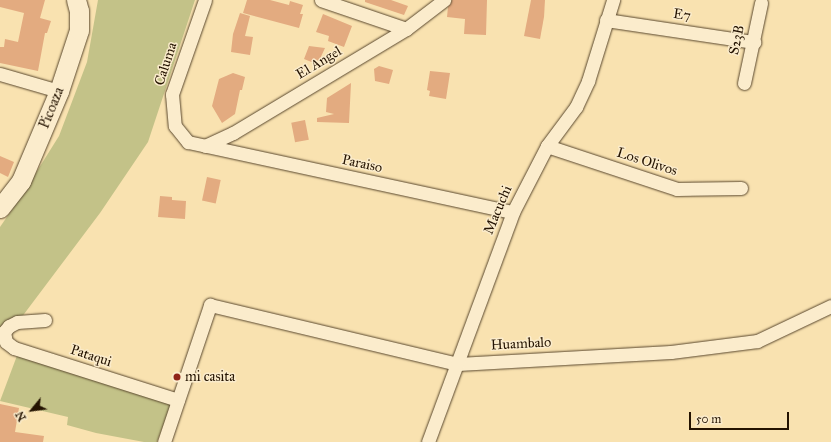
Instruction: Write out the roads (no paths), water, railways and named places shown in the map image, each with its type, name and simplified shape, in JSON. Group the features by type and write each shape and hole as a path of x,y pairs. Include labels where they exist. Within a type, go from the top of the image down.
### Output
{"street":[{"name":"Picoaza","path":"0,208 21,181 59,91 79,30 79,10 76,0"},
{"name":"Caluma","path":"205,0 172,94 175,126 188,142 205,146"},
{"path":"321,0 406,29"},
{"name":"El Angel","path":"205,146 234,133 406,29 444,0"},
{"name":"Macuchi","path":"428,442 513,212 547,146 576,108 588,81 613,0"},
{"name":"S23B","path":"744,83 761,4"},
{"name":"E7","path":"606,20 754,42"},
{"path":"0,74 59,91"},
{"name":"Paraiso","path":"205,146 513,212"},
{"name":"Los Olivos","path":"547,146 677,189 741,188"},
{"name":"Huambalo","path":"178,400 210,304 458,364 671,352 757,341 831,306"},
{"name":"Pataqui","path":"46,320 17,322 9,326 4,332 6,342 14,348 178,400"},
{"path":"164,442 178,400"}],"place":[{"name":"mi casita","path":"177,377"}]}
